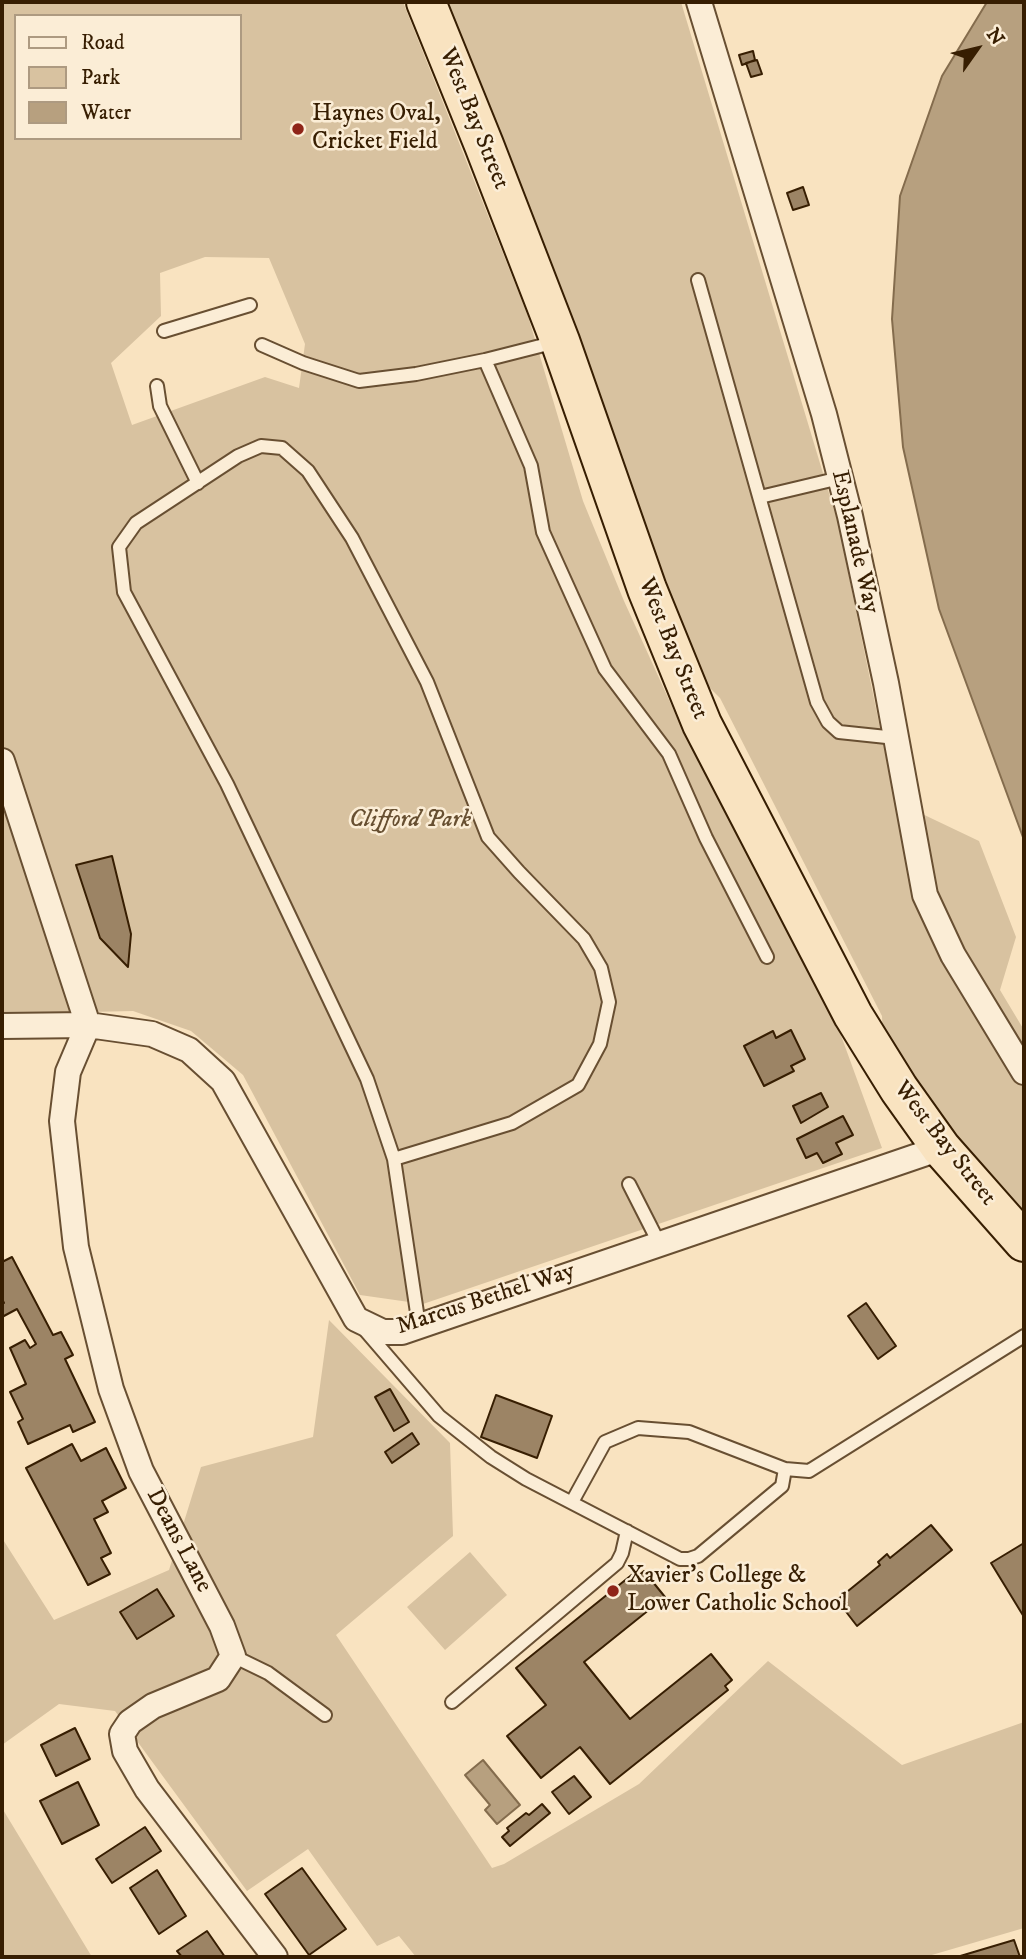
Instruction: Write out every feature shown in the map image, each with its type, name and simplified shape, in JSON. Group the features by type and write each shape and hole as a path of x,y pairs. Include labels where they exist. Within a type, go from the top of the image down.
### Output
{"highway":[{"name":"West Bay Street","path":"426,2 559,341 647,589 702,724 853,1015 899,1089 941,1148 1024,1241"}],"street":[{"name":"Esplanade Way","path":"699,2 824,414 886,682 925,895 953,955 1024,1072"},
{"path":"4,775 88,1025"},
{"path":"2,1026 88,1025 152,1034 189,1050 223,1081 356,1319"},
{"name":"Deans Lane","path":"88,1025 68,1072 62,1121 76,1247 111,1390 141,1471 222,1626 233,1657"},
{"name":"Marcus Bethel Way","path":"356,1319 383,1332 402,1332 941,1148"},
{"path":"233,1657 218,1679 153,1706 130,1722 122,1734 125,1751 147,1789 275,1957"}],"lane":[{"path":"698,279 817,702 828,722 839,732 896,738"},
{"path":"164,331 250,305"},
{"path":"262,345 303,363 359,381 416,374 559,341"},
{"path":"485,360 531,466 543,531 605,669 669,754 706,838 767,957"},
{"path":"157,386 160,406 198,483"},
{"path":"394,1159 512,1123 578,1085 600,1044 609,1002 601,968 584,939 488,837 427,682 352,538 308,471 282,448 261,446 238,456 136,523 119,547 124,592 227,784 367,1079 394,1159 419,1326"},
{"path":"760,497 840,478"},
{"path":"629,1184 659,1243"},
{"path":"356,1319 439,1416 491,1457 526,1479 680,1559 698,1556 782,1486 785,1469"},
{"path":"572,1502 605,1442 638,1428 689,1432 785,1469 809,1471 1024,1336"},
{"path":"452,1702 617,1563 627,1531"},
{"path":"233,1657 268,1673 325,1716"}],"green space":[{"name":"Clifford Park","path":"2,2 403,2 528,316 583,501 624,601 685,735 839,1030 882,1148 423,1304 360,1295 243,1075 191,1031 133,1011 2,1014","holes":["205,257 269,258 305,344 299,388 265,377 132,425 111,363 161,316 160,273"]},
{"path":"441,2 681,2 838,523 895,801 979,841 1016,937 1000,990 1024,1030 1024,1220 971,1160 883,1041 882,1016 720,698 706,684 677,627"},
{"path":"329,1320 450,1443 453,1536 336,1635 492,1868 504,1864 639,1784 768,1661 902,1765 1024,1722 1024,1928 925,1957 416,1957 399,1936 377,1946 308,1849 247,1891 115,1711 59,1704 2,1745 2,1538 54,1620 169,1570 201,1467 313,1437"},
{"path":"470,1552 507,1595 445,1650 407,1607"},
{"path":"2,1808 92,1957 2,1957"}],"water":[{"path":"987,2 1024,2 1024,840 939,609 903,447 892,319 900,196 942,76"},
{"path":"483,1760 520,1805 497,1824 485,1810 490,1805 465,1775"}],"building":[{"path":"753,51 755,60 742,65 739,55"},
{"path":"757,60 762,74 751,77 746,63"},
{"path":"803,187 809,205 793,210 787,193"},
{"path":"112,856 131,934 128,967 100,938 76,865"},
{"path":"791,1030 805,1059 791,1066 794,1071 764,1086 744,1046 773,1031 776,1038"},
{"path":"821,1093 828,1107 801,1123 793,1106"},
{"path":"843,1116 853,1135 836,1143 842,1154 823,1163 817,1153 806,1158 797,1139"},
{"path":"12,1257 53,1335 61,1332 73,1355 65,1359 95,1422 73,1432 70,1425 28,1444 18,1422 23,1419 10,1392 26,1384 10,1348 25,1340 30,1348 36,1344 17,1309 2,1317 2,1262"},
{"path":"866,1303 896,1346 878,1359 848,1316"},
{"path":"390,1389 409,1422 394,1431 375,1397"},
{"path":"496,1395 552,1416 537,1458 481,1437"},
{"path":"412,1433 419,1444 392,1463 385,1452"},
{"path":"72,1444 81,1461 106,1448 126,1488 102,1501 108,1512 94,1519 111,1553 101,1558 110,1574 88,1585 26,1468"},
{"path":"931,1525 952,1550 857,1626 837,1600 880,1565 878,1562 887,1554 890,1558"},
{"path":"1024,1543 1024,1617 991,1563"},
{"path":"644,1571 665,1597 584,1662 630,1719 711,1654 732,1680 725,1686 728,1690 610,1784 580,1747 541,1778 507,1736 546,1705 516,1668 634,1573 637,1577"},
{"path":"157,1589 174,1616 137,1639 120,1612"},
{"path":"75,1728 90,1759 56,1776 41,1745"},
{"path":"574,1776 591,1797 569,1814 552,1792"},
{"path":"78,1782 99,1825 62,1844 40,1801"},
{"path":"542,1804 550,1813 510,1846 502,1837 509,1831 507,1828"},
{"path":"145,1827 161,1851 112,1883 96,1859"},
{"path":"302,1868 346,1929 309,1955 265,1894"},
{"path":"157,1870 186,1916 159,1934 130,1888"},
{"path":"207,1931 225,1957 182,1957 177,1951"},
{"path":"1014,1940 1020,1957 957,1957"}],"place":[{"name":"Haynes Oval, Cricket Field","path":"298,129"},
{"name":"Xavier's College & Lower Catholic School","path":"613,1591"}]}
